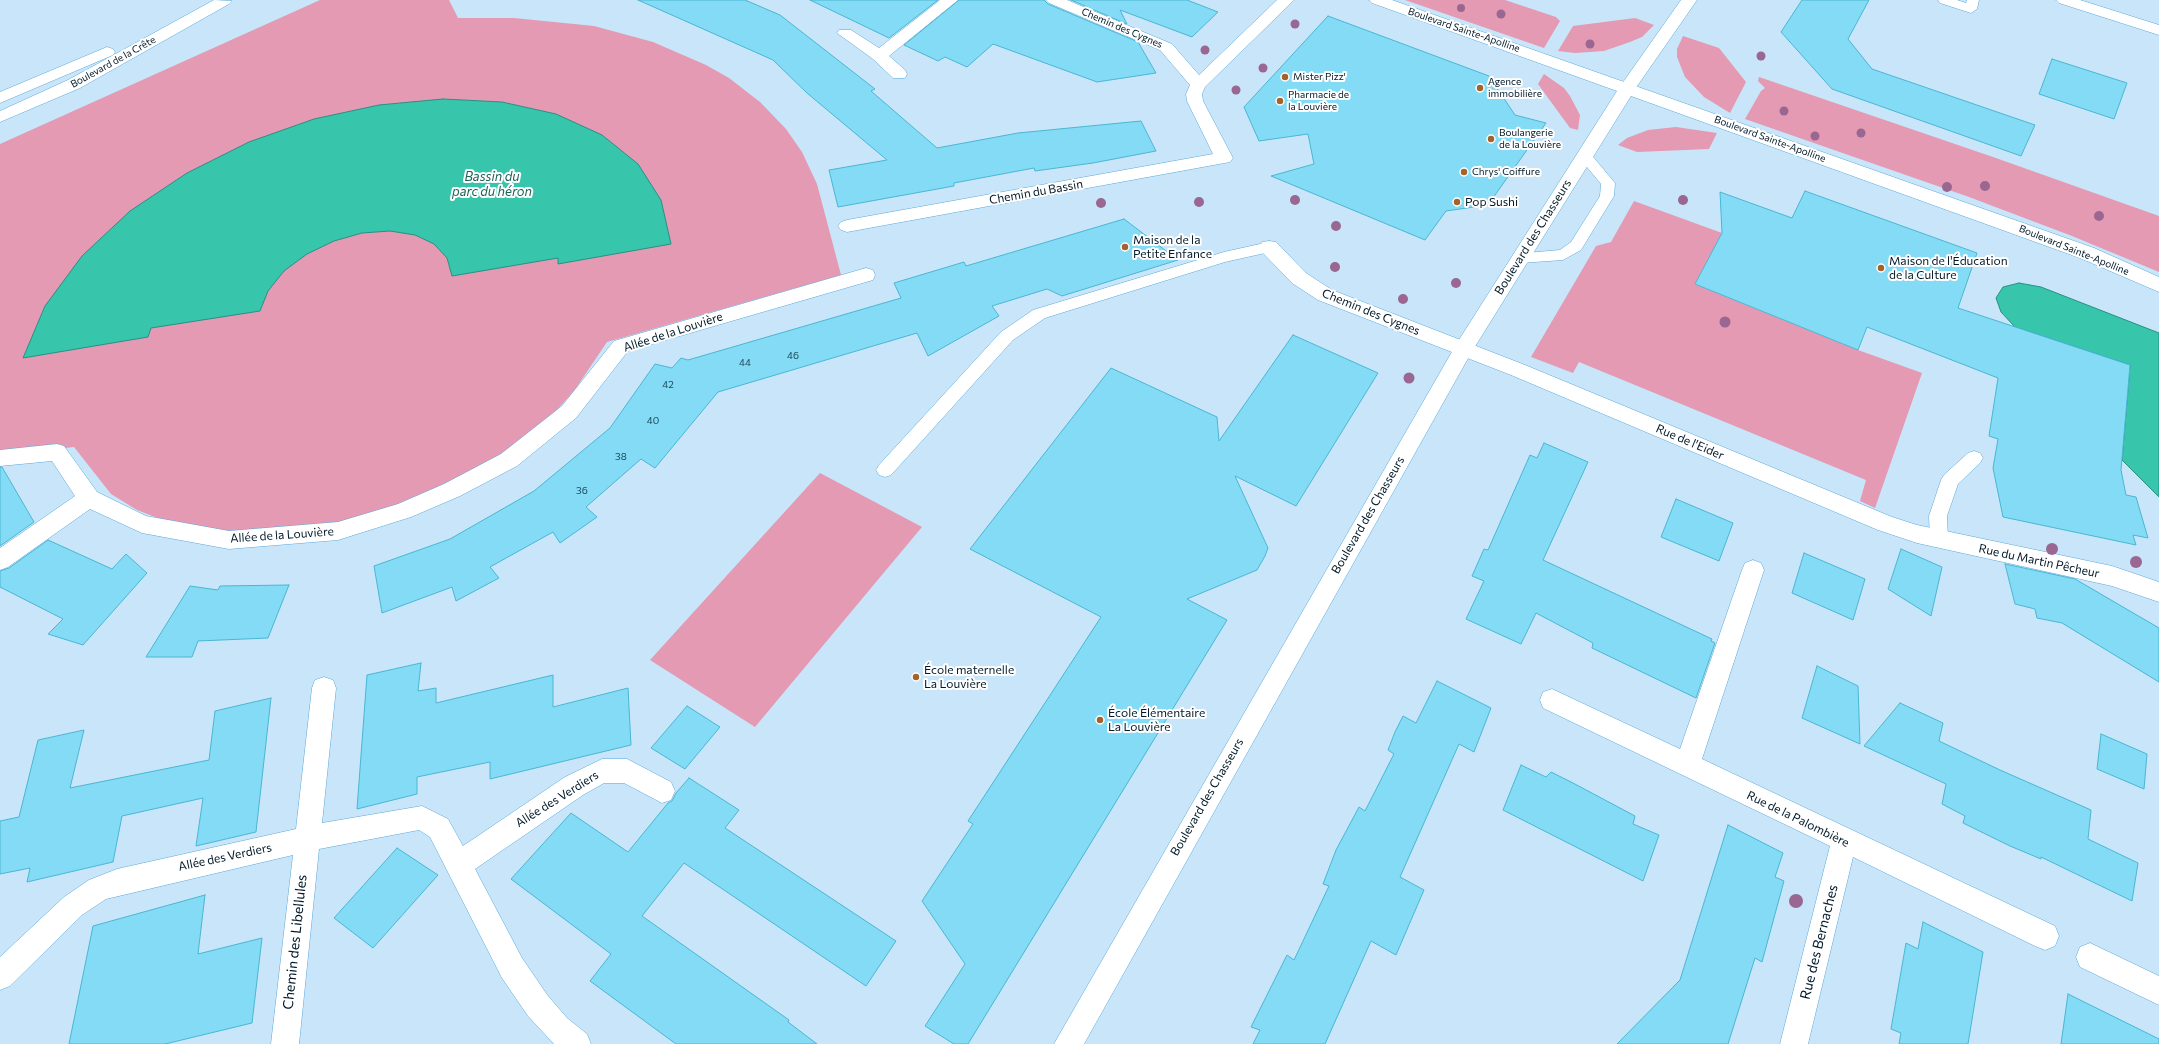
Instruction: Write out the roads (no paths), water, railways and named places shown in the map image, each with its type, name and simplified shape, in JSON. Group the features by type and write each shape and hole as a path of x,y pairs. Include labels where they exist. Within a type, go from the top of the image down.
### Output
{"street":[{"path":"879,56 950,0"},
{"name":"Chemin des Cygnes","path":"1054,0 1166,47 1198,85"},
{"path":"1198,85 1286,0"},
{"name":"Boulevard Sainte-Apolline","path":"1377,0 2000,221 2087,254 2159,285"},
{"name":"Boulevard des Chasseurs","path":"1068,1044 1464,348 1627,88 1689,0"},
{"path":"2064,0 2159,30"},
{"name":"Boulevard de la Crête","path":"0,98 226,1"},
{"name":"Boulevard de la Crête","path":"0,117 74,84 226,1"},
{"path":"845,33 879,56 899,74"},
{"name":"Chemin du Bassin","path":"847,226 1224,158 1196,100 1194,94 1198,85"},
{"name":"Chemin des Cygnes","path":"1269,247 1299,278 1326,295 1464,348"},
{"name":"Allée de la Louvière","path":"0,458 57,452 89,498 142,524 229,540 338,531 403,510 431,499 452,490 509,460 570,412 621,346 866,275"},
{"name":"Rue de l'Eider","path":"1464,348 1886,524 1917,534"},
{"path":"0,560 89,498"},
{"name":"Rue du Martin Pêcheur","path":"1917,534 2112,576 2159,592"},
{"path":"1687,765 1753,570"},
{"name":"Chemin des Libellules","path":"285,1044 306,839 324,688"},
{"name":"Rue de la Palombière","path":"1552,700 2044,936"},
{"name":"Allée des Verdiers","path":"459,864 574,786 602,771 627,771 662,791"},
{"name":"Allée des Verdiers","path":"0,976 73,906 98,889 149,874 306,839 415,818 422,818 439,828 512,968 538,1006 557,1028 577,1044"},
{"name":"Rue des Bernaches","path":"1794,1044 1844,841"},
{"path":"2090,957 2159,991"}],"lane":[{"path":"1944,0 1971,9 1973,0"},
{"path":"1520,258 1563,255 1576,246 1580,240 1607,196 1608,183 1584,155"},
{"path":"885,470 1007,336 1039,314 1224,258 1269,247"},
{"path":"1939,539 1938,516 1950,480 1974,458"}],"water":[{"name":"Bassin du parc du héron","path":"443,99 502,102 556,114 602,135 638,164 661,200 671,244 558,264 558,258 452,276 447,258 434,244 415,235 390,231 362,233 334,241 307,254 284,271 268,291 260,311 151,328 148,337 23,358 45,306 82,256 130,211 187,173 249,142 314,119 379,105"},
{"path":"2019,283 2041,287 2159,333 2159,497 2122,460 2130,365 2015,327 2001,312 1996,298 2003,287"}],"place":[{"name":"Mister Pizz'","path":"1285,77"},
{"name":"Agence immobilière","path":"1480,88"},
{"name":"Pharmacie de la Louvière","path":"1280,101"},
{"name":"Boulangerie de la Louvière","path":"1491,139"},
{"name":"Chrys' Coiffure","path":"1464,172"},
{"name":"Pop Sushi","path":"1457,202"},
{"name":"Maison de la Petite Enfance","path":"1125,247"},
{"name":"Maison de l'Éducation de la Culture","path":"1881,268"},
{"name":"École maternelle La Louvière","path":"916,677"},
{"name":"École Élémentaire La Louvière","path":"1100,720"}]}
